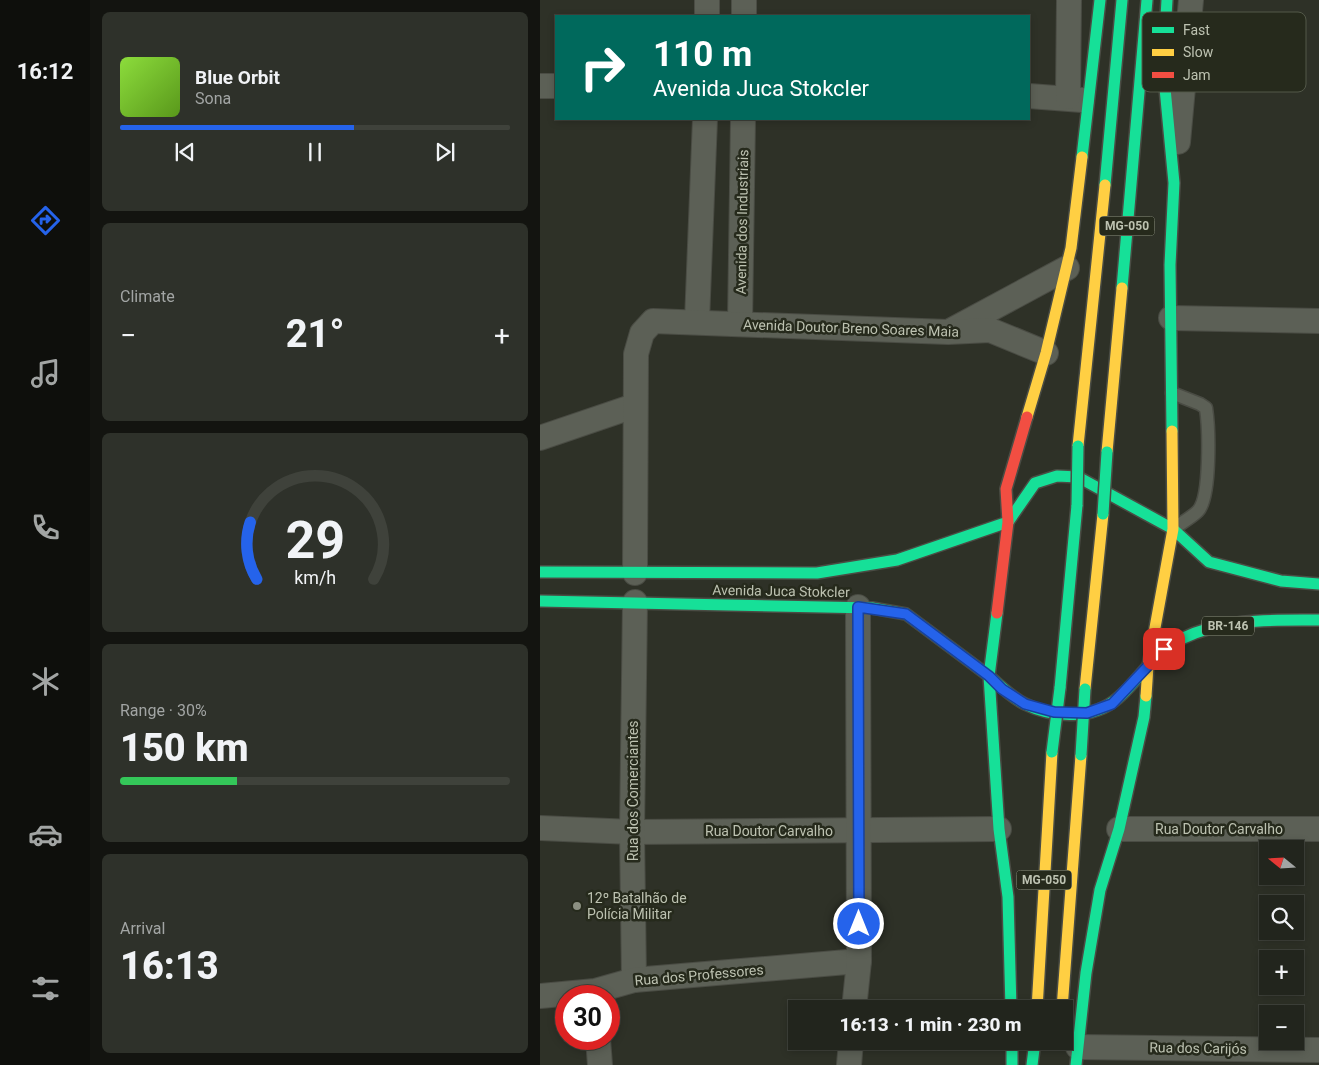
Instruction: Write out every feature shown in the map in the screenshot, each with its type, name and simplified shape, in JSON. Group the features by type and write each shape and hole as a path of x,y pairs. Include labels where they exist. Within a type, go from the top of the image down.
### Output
{"main road":[{"path":"1011,1000 1008,897 999,829 989,676 1008,522 1006,490 1046,353 1071,248 1078,99 1100,0"},
{"name":"MG-050","path":"1038,1000 1052,752 1060,688 1077,505 1078,446 1122,0"},
{"name":"MG-050","path":"1063,1000 1085,689 1103,514 1142,56"},
{"path":"1077,1056 1086,973 1100,890 1119,829 1144,717 1148,666 1173,529 1170,265 1174,184 1165,92"},
{"path":"1008,522 1035,483 1057,476 1078,477 1173,529 1209,562 1281,586 1319,584"},
{"name":"Avenida Juca Stokcler","path":"540,572 817,573 897,560 1008,522"},
{"name":"Avenida Juca Stokcler","path":"540,601 858,607 906,614 989,676 1002,689 1025,704 1054,712 1087,713 1112,704 1164,649 1197,634 1282,615 1319,620"},
{"path":"1012,1050 1012,1065"},
{"path":"1032,1065 1034,1050"}],"street":[{"path":"707,0 707,15"},
{"path":"744,0 744,15"},
{"path":"1030,96 1078,99 1069,0"},
{"path":"540,86 555,86"},
{"path":"1174,184 1182,92"},
{"path":"697,321 705,120"},
{"name":"Avenida dos Industriais","path":"740,324 743,120"},
{"path":"948,332 1067,268"},
{"path":"1171,318 1319,321"},
{"name":"Avenida Doutor Breno Soares Maia","path":"634,406 636,354 642,333 653,321 697,321 948,332 990,330 1046,353"},
{"path":"540,438 634,406 635,573"},
{"name":"Rua dos Comerciantes","path":"634,980 632,832 635,602"},
{"path":"855,1000 859,962 858,607"},
{"name":"Rua Doutor Carvalho","path":"540,828 632,832 999,829"},
{"name":"Rua Doutor Carvalho","path":"1119,829 1319,829"},
{"name":"Rua dos Professores","path":"619,985 634,980 859,962"},
{"name":"Rua dos Professores","path":"540,996 555,995"},
{"path":"599,1050 600,1065"},
{"path":"849,1065 851,1050"},
{"name":"Rua dos Carijós","path":"1077,1056 1319,1050"}],"lane":[{"path":"1172,393 1206,408 1209,429 1205,498 1199,510 1173,529"}],"traffic: fast":[{"path":"1082,157 1100,0"},
{"path":"1105,185 1122,0"},
{"path":"1146,12 1147,0"},
{"path":"1166,12 1167,0"},
{"path":"1122,288 1142,58"},
{"path":"1165,92 1174,183 1170,265 1172,431"},
{"path":"1077,505 1078,446"},
{"path":"1103,514 1107,452"},
{"path":"1008,522 1035,483 1057,476 1078,477 1173,529 1209,562 1281,581 1319,584"},
{"path":"1060,688 1077,505"},
{"path":"540,572 817,573 897,560 1008,522"},
{"path":"540,601 872,608 906,614 989,676"},
{"path":"997,613 989,676 999,829 1008,897 1011,1000"},
{"path":"989,676 1015,698 1036,709 1060,714 1085,713 1097,710 1118,698 1163,651 1181,639 1197,632 1214,627 1248,622 1319,620"},
{"path":"1052,752 1060,688"},
{"path":"1081,755 1085,689"},
{"path":"1076,1065 1086,973 1100,890 1119,829 1144,717 1146,696"},
{"path":"1012,1050 1012,1065"},
{"path":"1032,1065 1034,1050"}],"traffic: slow":[{"path":"1027,417 1046,353 1071,248 1082,157"},
{"path":"1078,446 1105,185"},
{"path":"1107,452 1122,288"},
{"path":"1146,696 1148,666 1173,529 1172,431"},
{"path":"1085,689 1103,514"},
{"path":"1038,1000 1052,752"},
{"path":"1063,1000 1081,755"}],"traffic: jam":[{"path":"997,613 1008,522 1006,489 1027,417"}],"place":[{"name":"12º Batalhão de Polícia Militar","path":"577,906"}],"route":[{"path":"859,924 858,607 906,614 989,676 1002,689 1025,704 1054,712 1087,713 1112,704 1164,649"}]}
